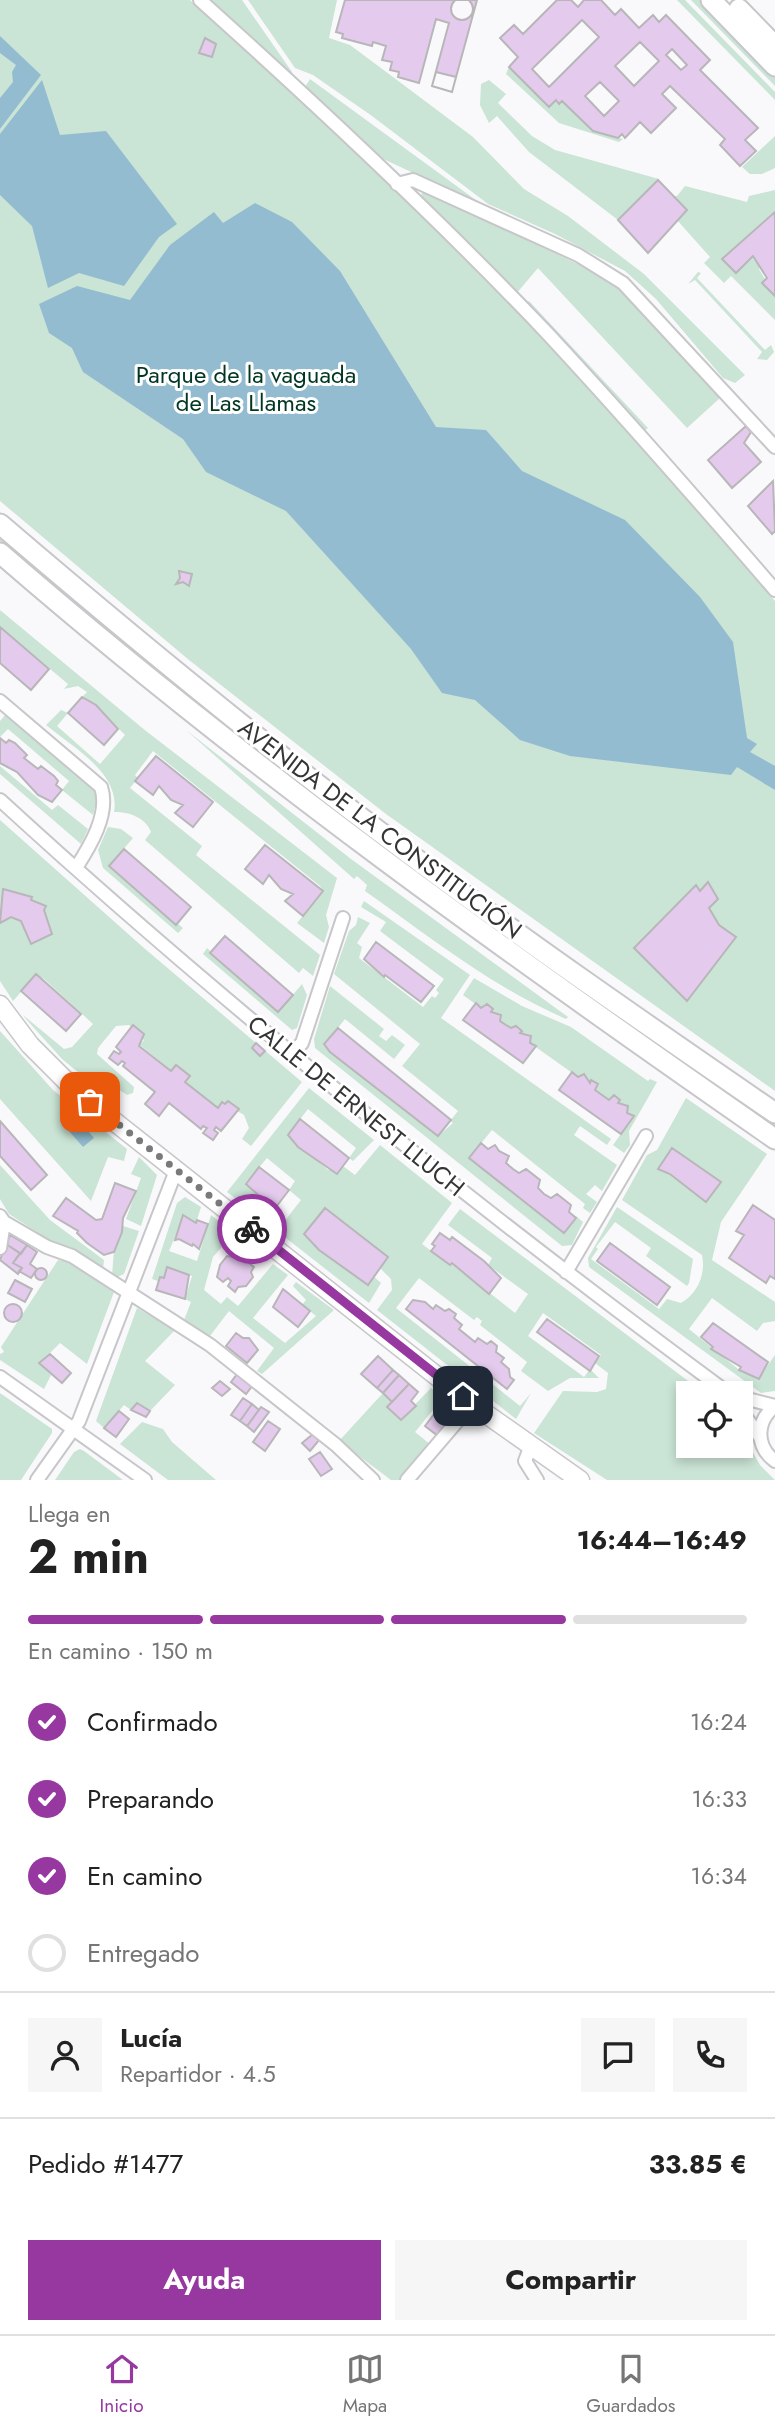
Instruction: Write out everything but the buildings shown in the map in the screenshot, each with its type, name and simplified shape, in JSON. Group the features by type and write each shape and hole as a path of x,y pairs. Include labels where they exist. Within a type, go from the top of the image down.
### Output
{"main road":[{"path":"712,0 775,66"},
{"path":"730,0 775,46"},
{"name":"AVENIDA DE LA CONSTITUCIÓN","path":"0,524 158,658 338,800 547,955 775,1113"},
{"name":"AVENIDA DE LA CONSTITUCIÓN","path":"0,554 136,668 357,842 535,972 775,1139"},
{"path":"0,1006 30,1045 70,1086 472,1404 530,1448 580,1480"}],"street":[{"path":"200,0 397,184 556,344 646,441 775,590"},
{"path":"397,184 412,180 608,272 639,297 775,447"},
{"path":"0,701 101,788 104,799 101,818 76,868"},
{"name":"CALLE DE ERNEST LLUCH","path":"0,800 292,1054 566,1272 712,1381"},
{"path":"292,1054 302,1043 343,918"},
{"path":"566,1272 646,1136"},
{"path":"37,1480 79,1421 177,1168"},
{"path":"0,1248 1,1220 47,1248 72,1256 129,1295 211,1345 336,1445 373,1480"},
{"path":"0,1377 145,1480"},
{"path":"753,1400 775,1406"},
{"path":"414,1478 472,1404"},
{"path":"760,1438 765,1416 775,1406"},
{"path":"753,1428 763,1448 775,1461"},
{"path":"530,1448 525,1461 537,1480"}],"green space":[{"name":"Parque de la vaguada de Las Llamas","path":"0,0 190,0 345,142 494,289 638,442 775,601 775,1091 386,814 189,660 0,501"},
{"path":"208,0 242,0 292,72 291,75"},
{"path":"248,0 337,0 329,38 350,45 393,77 473,137 524,189 568,216 644,274 745,375 735,383 723,378 656,299 625,271 555,234 488,204 372,116 313,75 295,68"},
{"path":"677,0 685,0 775,92 775,100"},
{"path":"691,0 700,0 775,76 775,86"},
{"path":"509,66 549,106 556,100 559,103 562,101 592,131 623,139 619,142 559,123 506,74"},
{"path":"310,79 484,206 379,157 305,87"},
{"path":"489,80 506,94 498,103 532,136 555,150 659,179 618,220 529,152 497,116 489,123 480,105 481,84"},
{"path":"775,136 775,168 762,174 750,174 742,167"},
{"path":"685,186 747,202 749,196 775,190 775,212 723,259 736,273 753,256 762,265 759,269 775,296 775,320 731,276 724,283 704,263 710,257 677,220 687,210 673,196 677,196"},
{"path":"425,191 609,279 632,299 720,398 687,428 538,268 516,294 421,198 422,192"},
{"path":"698,272 701,273 697,278 765,350 771,345 774,352 767,360 757,359 762,352 695,280 688,284"},
{"path":"529,301 648,428 644,431 525,304"},
{"path":"0,534 170,676 165,682 0,544"},
{"path":"0,610 146,731 337,878 326,915 329,927 324,943 297,923 323,891 320,886 153,751 135,775 138,778 130,788 202,846 196,855 320,955 313,976 303,968 299,973 145,840 151,832 141,819 131,814 114,812 110,785 102,773 81,752 46,725 61,710 68,713 57,726 100,764 125,735 93,703 82,697 87,692 78,686 64,689 68,684 0,627"},
{"path":"7,713 92,786 97,798 93,815 62,790 69,781 8,729 0,737 0,721"},
{"path":"186,730 351,859 568,1017 566,1019 539,1006 487,977 365,891 367,885 357,876 354,879"},
{"path":"0,766 52,810 58,805 88,829 81,844 0,774"},
{"path":"0,820 144,948 302,1082 251,1146 242,1139 249,1128 244,1115 222,1102 218,1108 186,1082 190,1076 176,1065 172,1071 140,1045 144,1040 129,1025 116,1026 98,1048 97,1054 134,1087 133,1093 127,1095 106,1081 96,1087 62,1059 26,1019 23,1015 64,1049 72,1047 93,1024 44,979 36,975 13,1001 0,981"},
{"path":"108,827 121,829 133,838 109,866 183,928 178,933 103,868 98,850"},
{"path":"364,901 470,975 441,1018 611,1139 607,1145 580,1126 574,1135 617,1165 602,1191 595,1185 586,1194 597,1202 590,1213 583,1208 585,1204 492,1130 469,1158 564,1232 576,1216 583,1222 572,1245 562,1246 315,1048 314,1039 330,986 384,1029 379,1036 386,1041 392,1035 405,1045 394,1059 345,1019 325,1044 331,1052 438,1136 453,1123 450,1121 458,1111 402,1066 420,1044 334,974 349,931 356,925 358,917 370,923 357,943 362,947 359,958 423,1007 432,996 435,998 439,993 436,990 444,979 380,931 386,922 361,907"},
{"path":"207,948 278,1012 302,984 307,995 297,1028 292,1030 203,954"},
{"path":"474,978 522,1006 571,1027 648,1081 650,1079 657,1082 629,1131 630,1145 624,1153 613,1145 633,1117 627,1113 628,1106 620,1104 612,1096 609,1100 595,1090 598,1084 590,1083 584,1074 578,1077 530,1043 529,1034 520,1033 517,1026 511,1028 500,1021 501,1014 493,1013 485,1004 481,1008 463,995"},
{"path":"0,1031 53,1090 127,1149 124,1161 108,1157 91,1201 0,1099"},
{"path":"309,1088 374,1140 353,1161 349,1158 356,1148 308,1109 288,1135 328,1170 343,1166 355,1175 380,1145 452,1203 422,1244 450,1265 452,1263 515,1313 528,1294 488,1265 492,1258 448,1225 460,1209 688,1381 676,1381 676,1458 753,1458 753,1452 760,1465 775,1480 607,1480 534,1433 563,1391 597,1392 606,1389 608,1373 595,1363 601,1355 543,1313 528,1336 584,1377 590,1369 599,1378 570,1378 548,1391 521,1371 527,1362 480,1325 482,1321 477,1317 474,1320 419,1278 396,1308 520,1406 531,1393 516,1419 377,1310 392,1290 391,1279 379,1267 387,1257 326,1208 326,1255 368,1285 373,1276 381,1283 369,1303 277,1231 301,1200 289,1190 295,1181 267,1158 246,1183 256,1194 245,1206 227,1192"},
{"path":"686,1098 767,1154 721,1222 712,1260 775,1302 775,1321 763,1323 757,1331 712,1298 689,1329 743,1373 745,1371 758,1379 775,1355 775,1391 761,1393 753,1387 753,1381 745,1381 589,1267 588,1258 617,1207 693,1259 689,1283 687,1286 646,1256 651,1248 615,1222 596,1247 598,1249 591,1259 659,1309 667,1299 681,1303 696,1288 702,1276 702,1255 622,1200 647,1155 657,1150"},
{"path":"139,1157 157,1175 141,1226 126,1219 141,1178 131,1174"},
{"path":"0,1165 50,1220 104,1260 103,1270 75,1250 49,1240 9,1214 0,1199"},
{"path":"185,1197 201,1207 196,1223 184,1216 169,1251 197,1261 211,1215 234,1233 213,1257 204,1290 221,1304 227,1297 238,1306 273,1264 288,1275 253,1318 285,1343 316,1316 302,1305 306,1300 293,1286 296,1282 334,1310 262,1374 257,1371 274,1348 229,1311 210,1336 184,1320 191,1302 185,1299 192,1276 167,1267 164,1278 160,1277 158,1281 152,1279 177,1203"},
{"path":"123,1226 139,1231 124,1274 115,1278 112,1276 114,1250"},
{"path":"58,1260 74,1263 114,1292 87,1364 60,1343 40,1363 51,1375 44,1389 0,1360 0,1354 4,1352 1,1347"},
{"path":"137,1308 175,1330 145,1361 175,1385 150,1411 137,1403 131,1410 124,1405 104,1428 96,1421"},
{"path":"431,1388 439,1395 434,1402 437,1405 415,1432 431,1445 401,1480 391,1480 339,1441 383,1393 392,1402 401,1419"},
{"path":"0,1393 52,1429 21,1480 0,1480"},
{"path":"142,1422 163,1429 172,1442 216,1480 168,1480 120,1444"},
{"path":"80,1449 123,1480 55,1480 74,1452"}],"water":[{"path":"0,36 41,75 0,129 0,98 13,82 12,72 16,65 0,53"},
{"path":"42,80 60,135 106,131 177,224 159,237 124,286 79,273 48,288 32,226 0,195 0,134"},
{"path":"255,203 292,222 340,271 436,427 486,430 522,471 625,520 700,597 733,642 747,738 757,744 750,752 775,766 775,790 737,767 731,775 570,756 520,740 475,700 442,693 411,649 286,511 206,472 183,439 83,372 72,348 49,333 39,304 77,286 130,300 170,245 214,212 223,223"},
{"path":"72,1112 94,1138 83,1147 61,1122"}],"way so far":[{"path":"90,1102 252,1229"}],"route":[{"path":"252,1229 463,1396"}]}
